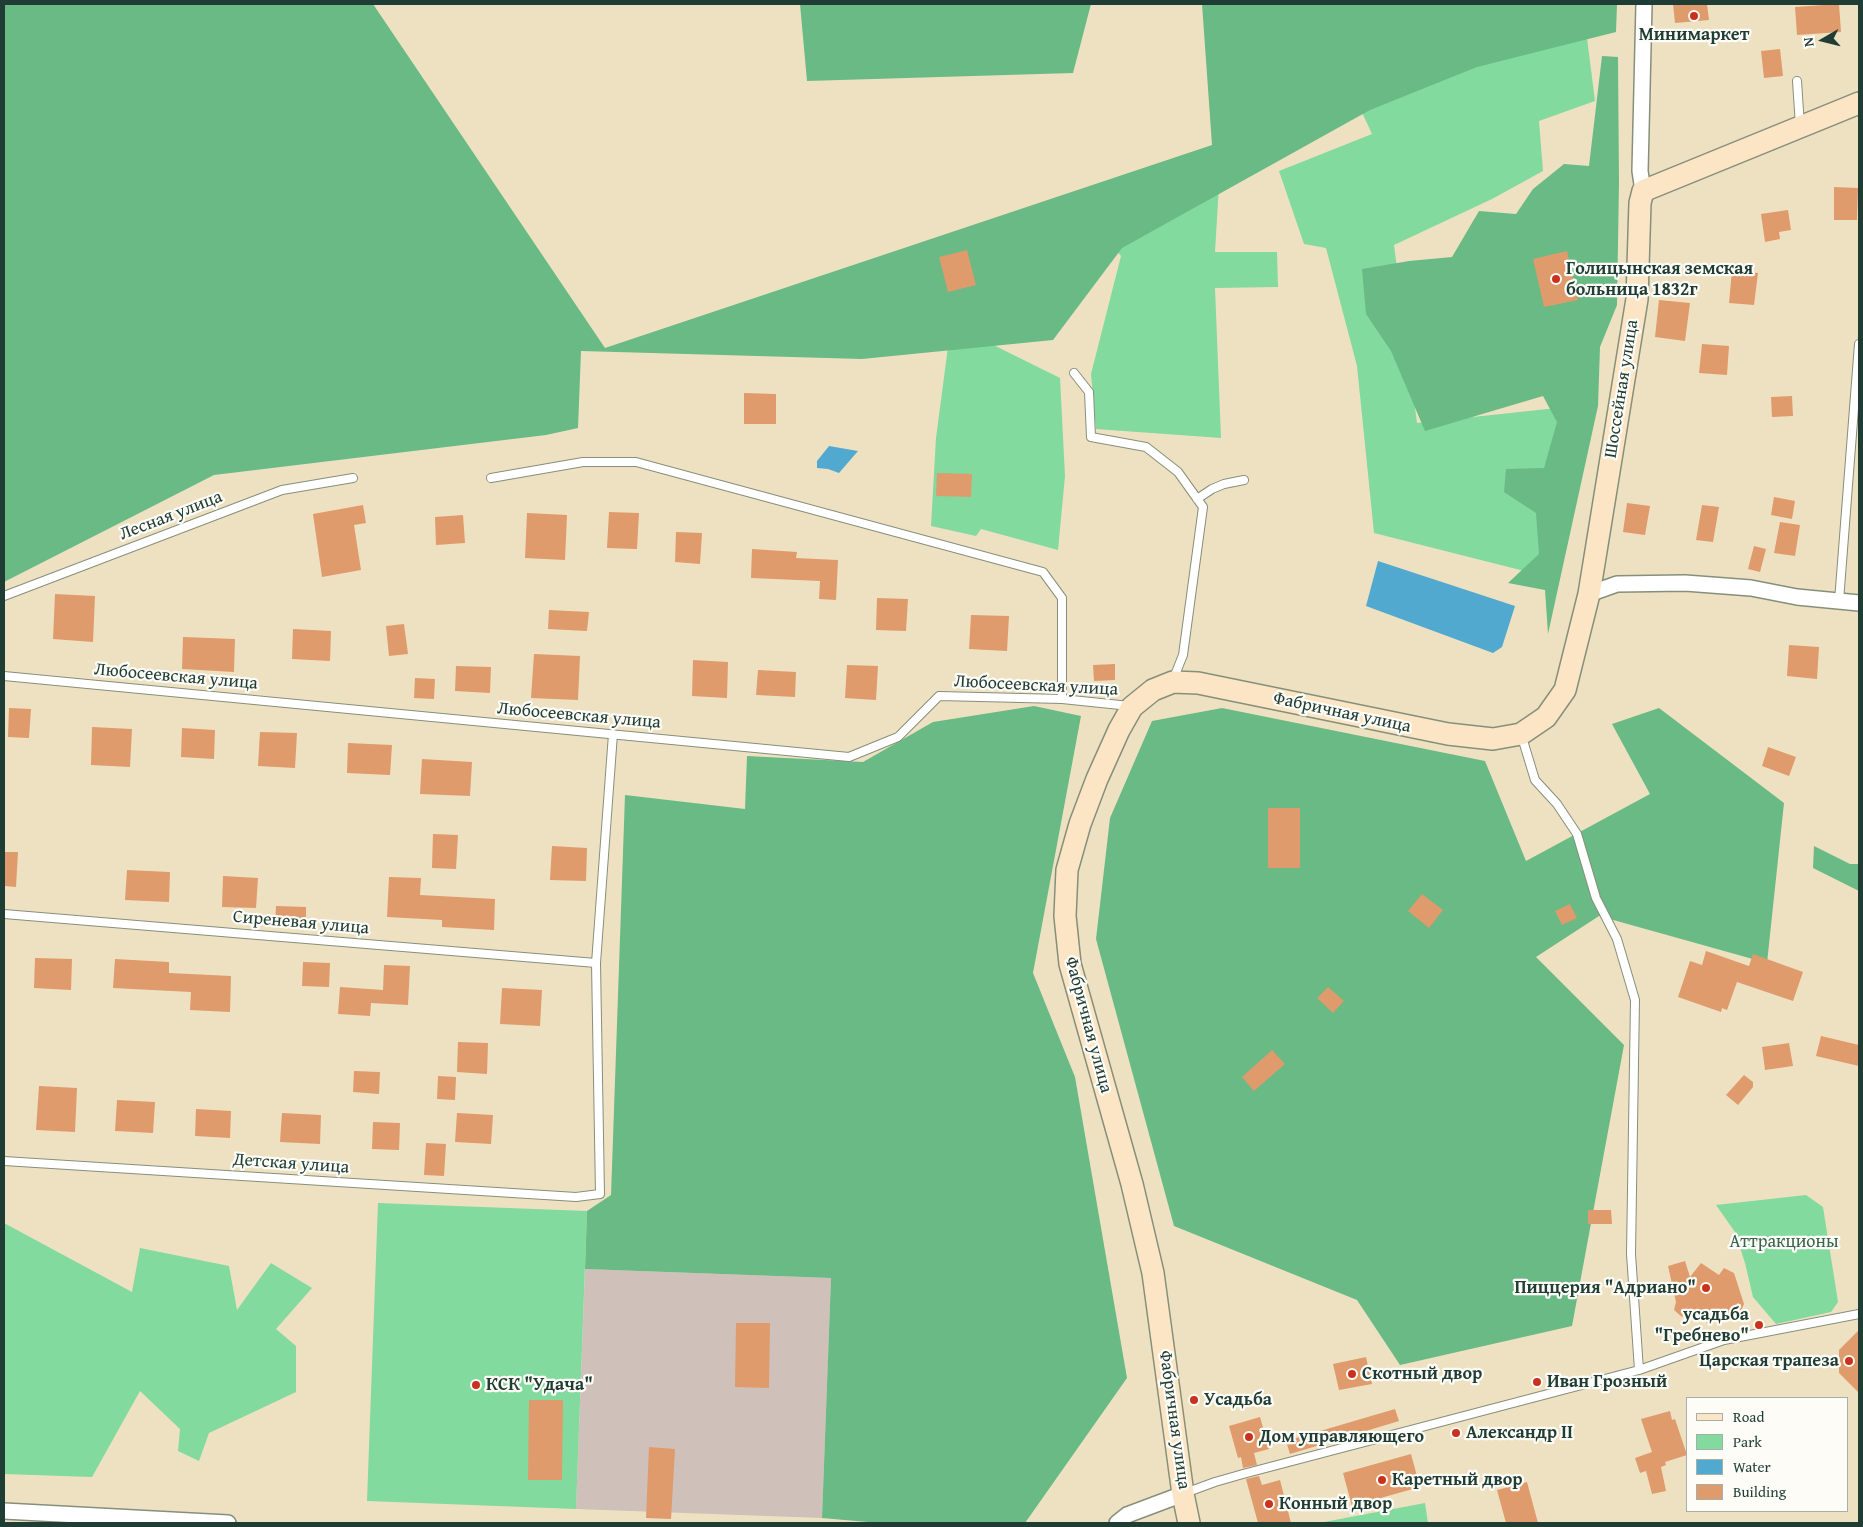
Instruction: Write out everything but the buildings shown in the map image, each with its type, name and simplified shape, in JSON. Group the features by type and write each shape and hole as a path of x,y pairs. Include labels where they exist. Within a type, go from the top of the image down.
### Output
{"street":[{"name":"Шоссейная улица","path":"1589,594 1637,299 1640,203 1643,191 1640,171 1644,4"},
{"path":"1643,191 1859,103"},
{"path":"1589,594 1617,584 1685,583 1751,588 1796,597 1859,603"},
{"name":"Фабричная улица","path":"1190,1523 1183,1494 1153,1273 1132,1184 1070,964 1065,916 1067,870 1080,824 1104,763 1132,707 1153,690 1172,682 1198,683 1448,734 1493,739 1521,734 1546,717 1565,690 1589,594"},
{"path":"1117,1523 1127,1515 1183,1494"},
{"path":"4,1510 228,1523"}],"lane":[{"path":"1797,81 1800,127"},
{"path":"1839,601 1859,344"},
{"path":"1074,373 1089,392 1091,437 1146,447 1178,472 1203,507 1183,656 1172,682"},
{"path":"491,478 583,462 636,462 1043,572 1062,598 1062,699"},
{"name":"Лесная улица","path":"4,596 282,490 353,478"},
{"path":"1197,499 1218,487 1244,480"},
{"name":"Любосеевская улица","path":"4,676 849,757 898,737 938,696 1062,699 1132,707"},
{"path":"596,963 613,734"},
{"path":"1521,734 1535,780 1558,804 1577,834 1596,898 1617,939 1635,1000 1631,1254 1638,1370"},
{"name":"Сиреневая улица","path":"4,914 596,963"},
{"name":"Детская улица","path":"4,1161 576,1197 600,1194 596,963"},
{"path":"1183,1494 1243,1474 1638,1370 1724,1340 1859,1314"}],"shaded area":[{"path":"585,1269 831,1278 822,1518 576,1509"}],"green space":[{"path":"4,4 373,4 605,348 1212,145 1202,4 1617,4 1616,32 1477,67 1370,110 1122,248 1053,340 862,359 581,351 578,428 546,435 214,475 4,582"},
{"path":"800,4 1091,4 1073,73 807,81"},
{"path":"1587,38 1595,101 1539,121 1543,171 1492,199 1394,245 1417,423 1566,407 1548,577 1374,533 1357,366 1326,248 1304,244 1279,171 1372,134 1359,106 1461,63"},
{"path":"1602,56 1618,57 1619,182 1617,305 1600,347 1598,406 1548,634 1545,590 1508,583 1539,554 1536,513 1504,492 1506,469 1544,468 1557,422 1543,396 1425,431 1391,351 1366,314 1362,269 1409,261 1452,257 1479,211 1516,214 1533,189 1564,164 1589,166"},
{"path":"1219,185 1215,252 1277,252 1278,287 1215,288 1221,438 1096,429 1091,374 1121,256 1071,197"},
{"path":"951,324 1060,378 1065,476 1058,550 981,529 976,536 931,526 936,438"},
{"path":"1034,706 1081,716 1033,973 1075,1077 1127,1378 1025,1523 879,1523 822,1518 831,1278 585,1269 587,1211 611,1195 625,795 745,809 747,756 863,762 933,722"},
{"path":"1222,708 1485,761 1526,861 1650,794 1612,724 1659,708 1784,803 1767,963 1599,916 1536,957 1624,1045 1572,1326 1400,1365 1357,1300 1174,1226 1096,939 1110,818 1152,721"},
{"path":"1814,846 1850,864 1859,864 1859,891 1813,868"},
{"name":"Аттракционы","path":"1806,1195 1823,1207 1838,1302 1831,1312 1776,1324 1753,1297 1735,1232 1716,1205"},
{"name":"КСК \"Удача\"","path":"378,1203 587,1211 576,1509 367,1501"},
{"path":"4,1223 132,1292 140,1248 229,1266 237,1310 271,1263 312,1288 276,1329 296,1346 296,1392 209,1433 199,1461 178,1451 180,1429 140,1391 92,1477 4,1474"},
{"path":"1425,1503 1428,1523 1324,1523 1324,1522"}],"water":[{"path":"829,446 858,451 839,473 817,468 817,461"},
{"path":"1378,561 1515,606 1502,647 1493,653 1366,606"}],"place":[{"name":"Минимаркет","path":"1694,16"},
{"name":"Голицынская земская больница 1832г","path":"1556,279"},
{"name":"Пиццерия \"Адриано\"","path":"1706,1288"},
{"name":"усадьба \"Гребнево\"","path":"1759,1325"},
{"name":"Царская трапеза","path":"1849,1361"},
{"name":"Скотный двор","path":"1352,1374"},
{"name":"Иван Грозный","path":"1537,1382"},
{"name":"КСК \"Удача\"","path":"476,1385"},
{"name":"Усадьба","path":"1194,1400"},
{"name":"Александр II","path":"1456,1433"},
{"name":"Дом управляющего","path":"1249,1437"},
{"name":"Каретный двор","path":"1382,1480"},
{"name":"Конный двор","path":"1269,1504"}]}
